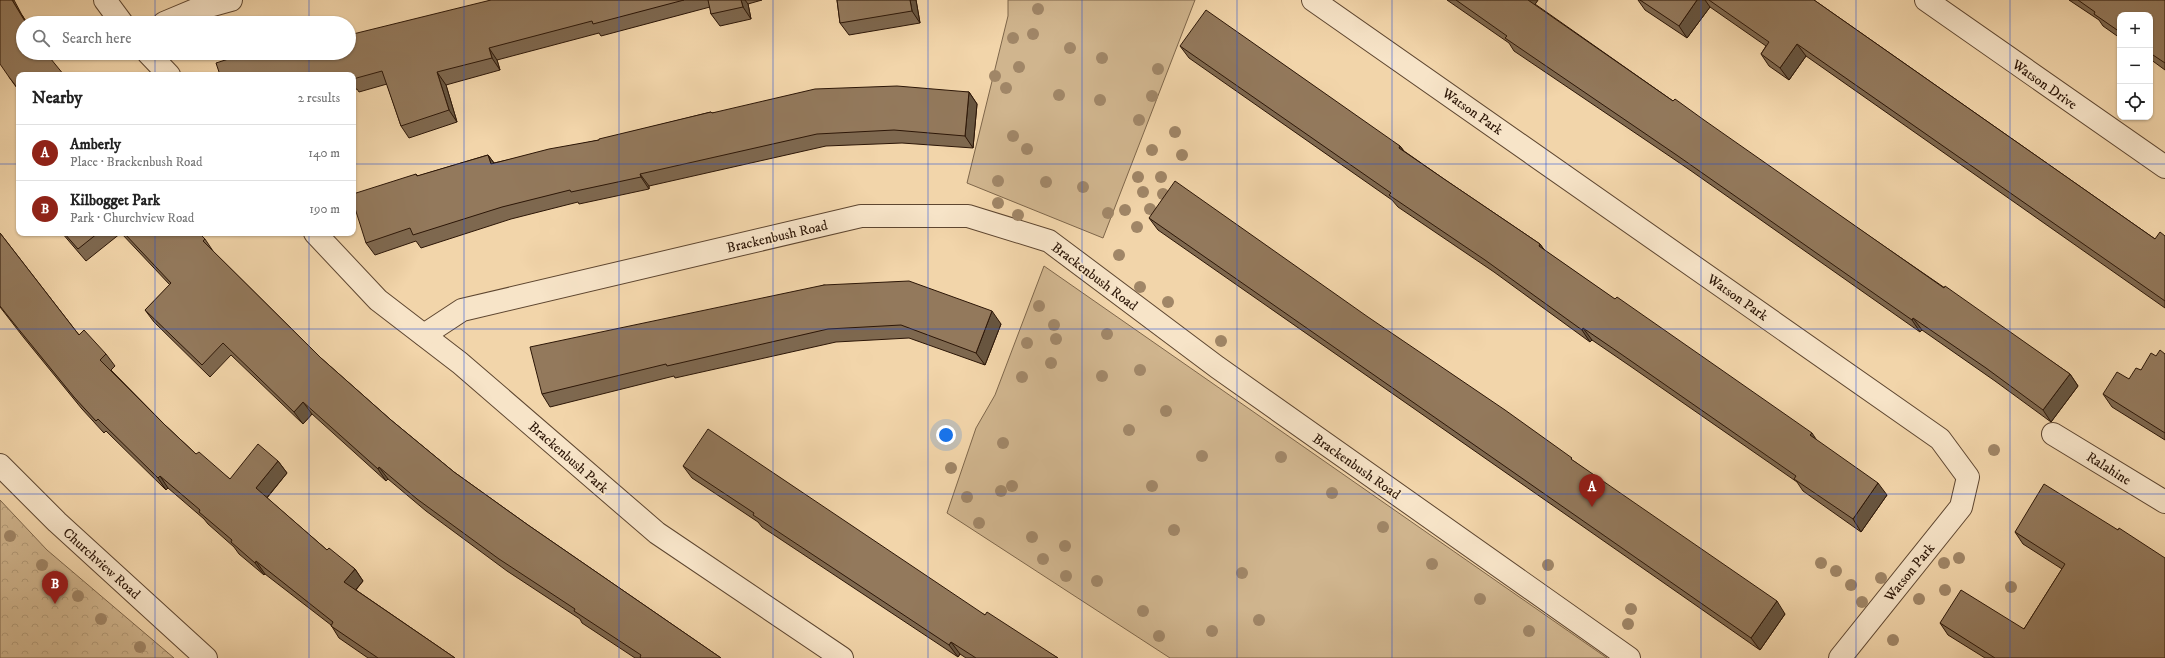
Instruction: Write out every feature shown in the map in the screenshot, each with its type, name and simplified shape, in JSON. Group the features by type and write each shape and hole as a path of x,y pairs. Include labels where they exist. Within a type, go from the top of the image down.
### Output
{"street":[{"path":"104,0 117,16"},
{"path":"181,16 195,10 231,0"},
{"name":"Watson Park","path":"1313,0 1940,439 1968,477 1961,507 1840,658"},
{"name":"Watson Drive","path":"1926,0 2165,167"},
{"path":"154,60 165,72"},
{"name":"Brackenbush Road","path":"424,336 462,310 861,216 968,216 1049,241 1217,367 1630,658"},
{"name":"Brackenbush Park","path":"318,236 378,300 460,363 657,533 842,658"},
{"name":"Ralahine","path":"2053,434 2165,502"},
{"name":"Churchview Road","path":"0,465 57,522 206,658"}],"green space":[{"path":"1008,0 1195,0 1103,238 967,183 1008,16"},
{"path":"1044,266 1607,658 1170,658 947,513 976,428 995,395"},
{"path":"0,500 47,550 174,658 0,658"}],"building":[{"path":"0,0 12,0 22,16 16,16 16,60 52,60 62,72 16,72 16,86 0,64"},
{"path":"491,0 684,0 593,24 592,21 489,48 492,58 437,72 449,110 401,126 382,71 356,78 356,72 219,72 216,63 225,60 356,60 356,33"},
{"path":"708,0 741,0 743,7 711,14"},
{"path":"837,0 910,0 912,11 840,23"},
{"path":"1456,0 1528,0 1673,101 1675,99 1944,288 1945,286 2070,374 2043,410 1986,368 1913,318 1912,320 1678,156 1505,38 1507,36"},
{"path":"1640,0 1697,0 1679,26"},
{"path":"1709,0 1814,0 2155,239 2160,232 2165,236 2165,301 1797,44 1780,68 1761,54 1769,42"},
{"path":"2078,0 2165,0 2165,63 2153,55 2153,12 2117,12 2117,30 2094,14 2095,12"},
{"path":"1206,10 1400,146 1399,148 1540,244 1539,246 1615,299 1617,297 1812,433 1810,435 1878,483 1853,519 1794,479 1796,476 1583,328 1582,330 1485,260 1389,195 1391,193 1180,46"},
{"path":"897,86 969,92 965,136 894,130 817,134 640,174 641,177 571,192 570,190 502,207 413,235 410,228 366,243 356,211 356,193 416,174 417,176 488,155 491,164 549,149 599,140 711,112 815,89"},
{"path":"1175,181 1368,317 1505,410 1572,458 1571,459 1777,601 1751,638 1149,218"},
{"path":"0,233 79,335 84,330 106,354 100,360 196,454 199,452 230,479 258,444 278,461 256,488 327,550 329,548 355,569 344,582 455,658 378,658 331,626 333,622 256,561 255,563 231,542 232,540 199,512 200,510 160,476 158,478 98,419 96,421 74,397 0,306"},
{"path":"67,236 94,236 78,249"},
{"path":"127,236 202,236 205,239 203,241 321,358 391,420 454,472 721,658 641,658 641,655 499,559 417,499 379,467 378,469 303,402 294,412 223,343 202,365 145,310 171,283"},
{"path":"909,281 992,311 976,353 901,325 828,329 667,366 666,364 542,394 530,347 824,285"},
{"path":"2160,350 2165,354 2165,433 2103,394 2117,372 2129,379 2136,368 2141,370 2151,353 2156,356"},
{"path":"708,429 985,615 987,612 1058,658 976,658 951,642 949,645 753,515 754,513 683,466"},
{"path":"2044,484 2118,530 2119,528 2165,558 2165,658 1995,658 1940,623 1961,590 2024,629 2065,564 2015,532"}],"place":[{"name":"Amberly","path":"1592,507"},
{"name":"Kilbogget Park","path":"55,604"}]}
